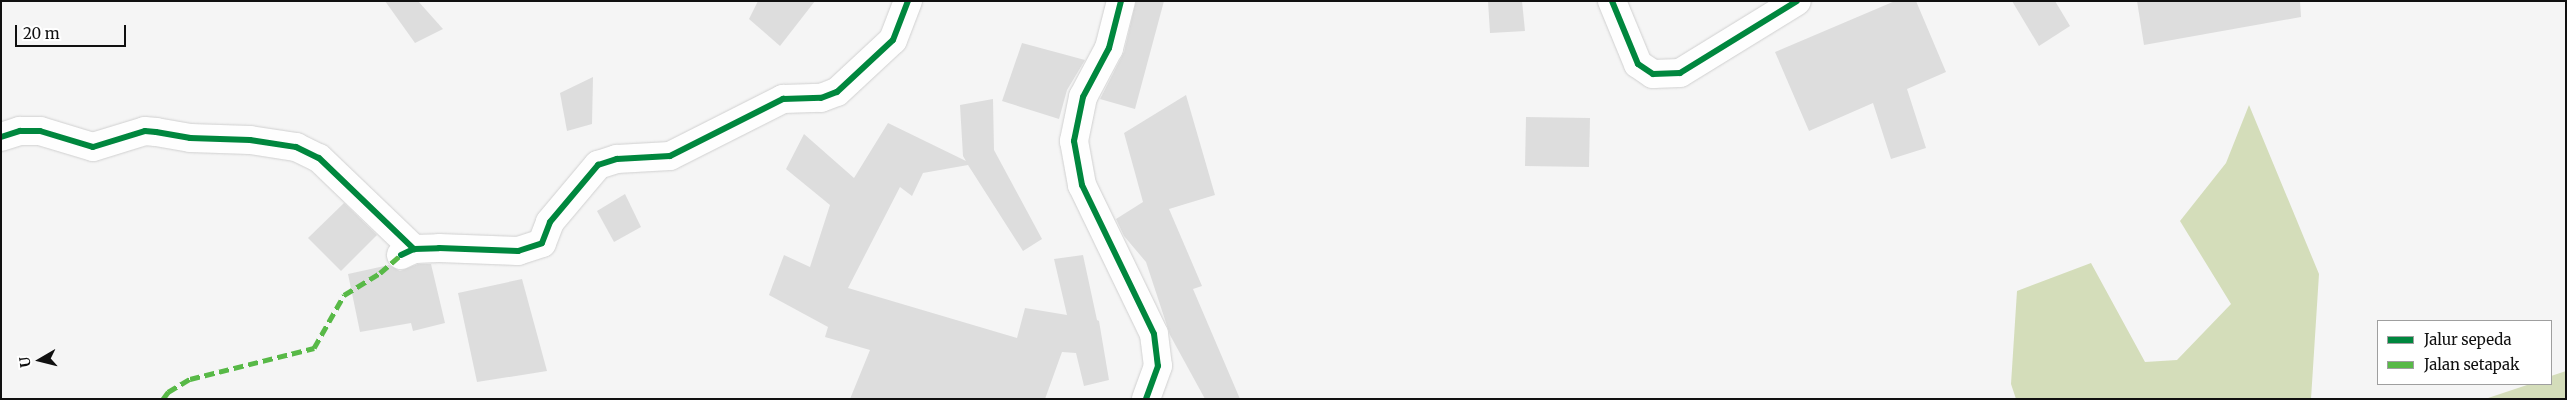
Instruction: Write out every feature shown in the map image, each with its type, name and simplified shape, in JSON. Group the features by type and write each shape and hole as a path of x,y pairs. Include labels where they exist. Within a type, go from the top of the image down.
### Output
{"street":[{"path":"1,137 20,131 40,131 93,147 145,132 156,132 190,138 250,140 296,147 320,158 407,252 518,251 542,243 550,222 598,165 617,159 670,156 784,99 821,98 837,92 893,40 908,1"},
{"path":"1121,1 1110,48 1083,97 1074,141 1082,185 1154,334 1158,366 1146,399"},
{"path":"1612,1 1638,64 1653,74 1680,73 1797,1"}],"green space":[{"path":"2249,105 2319,274 2311,399 2016,399 2011,384 2017,291 2091,263 2145,362 2177,360 2231,304 2180,221 2226,163"},
{"path":"2566,371 2566,399 2485,399 2527,385 2552,385 2552,376"}],"building":[{"path":"385,1 418,1 443,29 415,43"},
{"path":"758,1 815,1 780,46 749,19"},
{"path":"1136,1 1164,1 1135,109 1100,99 1124,52"},
{"path":"1488,1 1522,1 1525,31 1490,33"},
{"path":"1895,1 1916,1 1946,72 1907,89 1926,148 1891,159 1873,103 1809,131 1775,52"},
{"path":"2012,1 2055,1 2070,26 2039,46"},
{"path":"2137,1 2300,1 2301,17 2144,45"},
{"path":"1022,43 1085,60 1067,90 1059,119 1002,101"},
{"path":"593,77 592,124 567,131 560,93"},
{"path":"1186,95 1215,195 1169,209 1202,286 1193,289 1240,399 1205,399 1170,335 1146,262 1124,236 1116,219 1143,202 1124,133"},
{"path":"993,99 994,150 1042,239 1023,251 968,165 923,173 912,196 900,187 848,288 1017,338 1025,308 1067,315 1054,259 1083,255 1097,320 1099,321 1109,380 1084,386 1076,353 1062,352 1045,399 850,399 870,350 825,337 828,327 769,295 784,255 810,267 830,205 786,169 804,134 854,178 888,123 966,161 963,156 960,105"},
{"path":"1526,117 1590,118 1589,167 1525,166"},
{"path":"625,194 641,227 614,242 597,211"},
{"path":"344,203 377,235 341,271 308,238"},
{"path":"418,264 431,264 445,323 413,331 411,323 360,332 348,274 389,265 400,271"},
{"path":"522,279 547,371 477,382 458,293"}],"marked path":[{"path":"163,399 168,392 190,379 314,348 344,295 380,273 401,255"}],"cycle path":[{"path":"401,255 414,249 439,248 518,251 542,243 550,222 598,165 617,159 670,156 783,99 821,98 837,92 893,40 908,1"},
{"path":"1121,1 1109,48 1083,97 1074,141 1082,185 1154,334 1158,366 1146,399"},
{"path":"1612,1 1638,64 1653,74 1680,73 1797,1"},
{"path":"1,137 20,131 40,131 93,147 145,131 190,138 250,140 296,147 319,158 414,249"}]}
